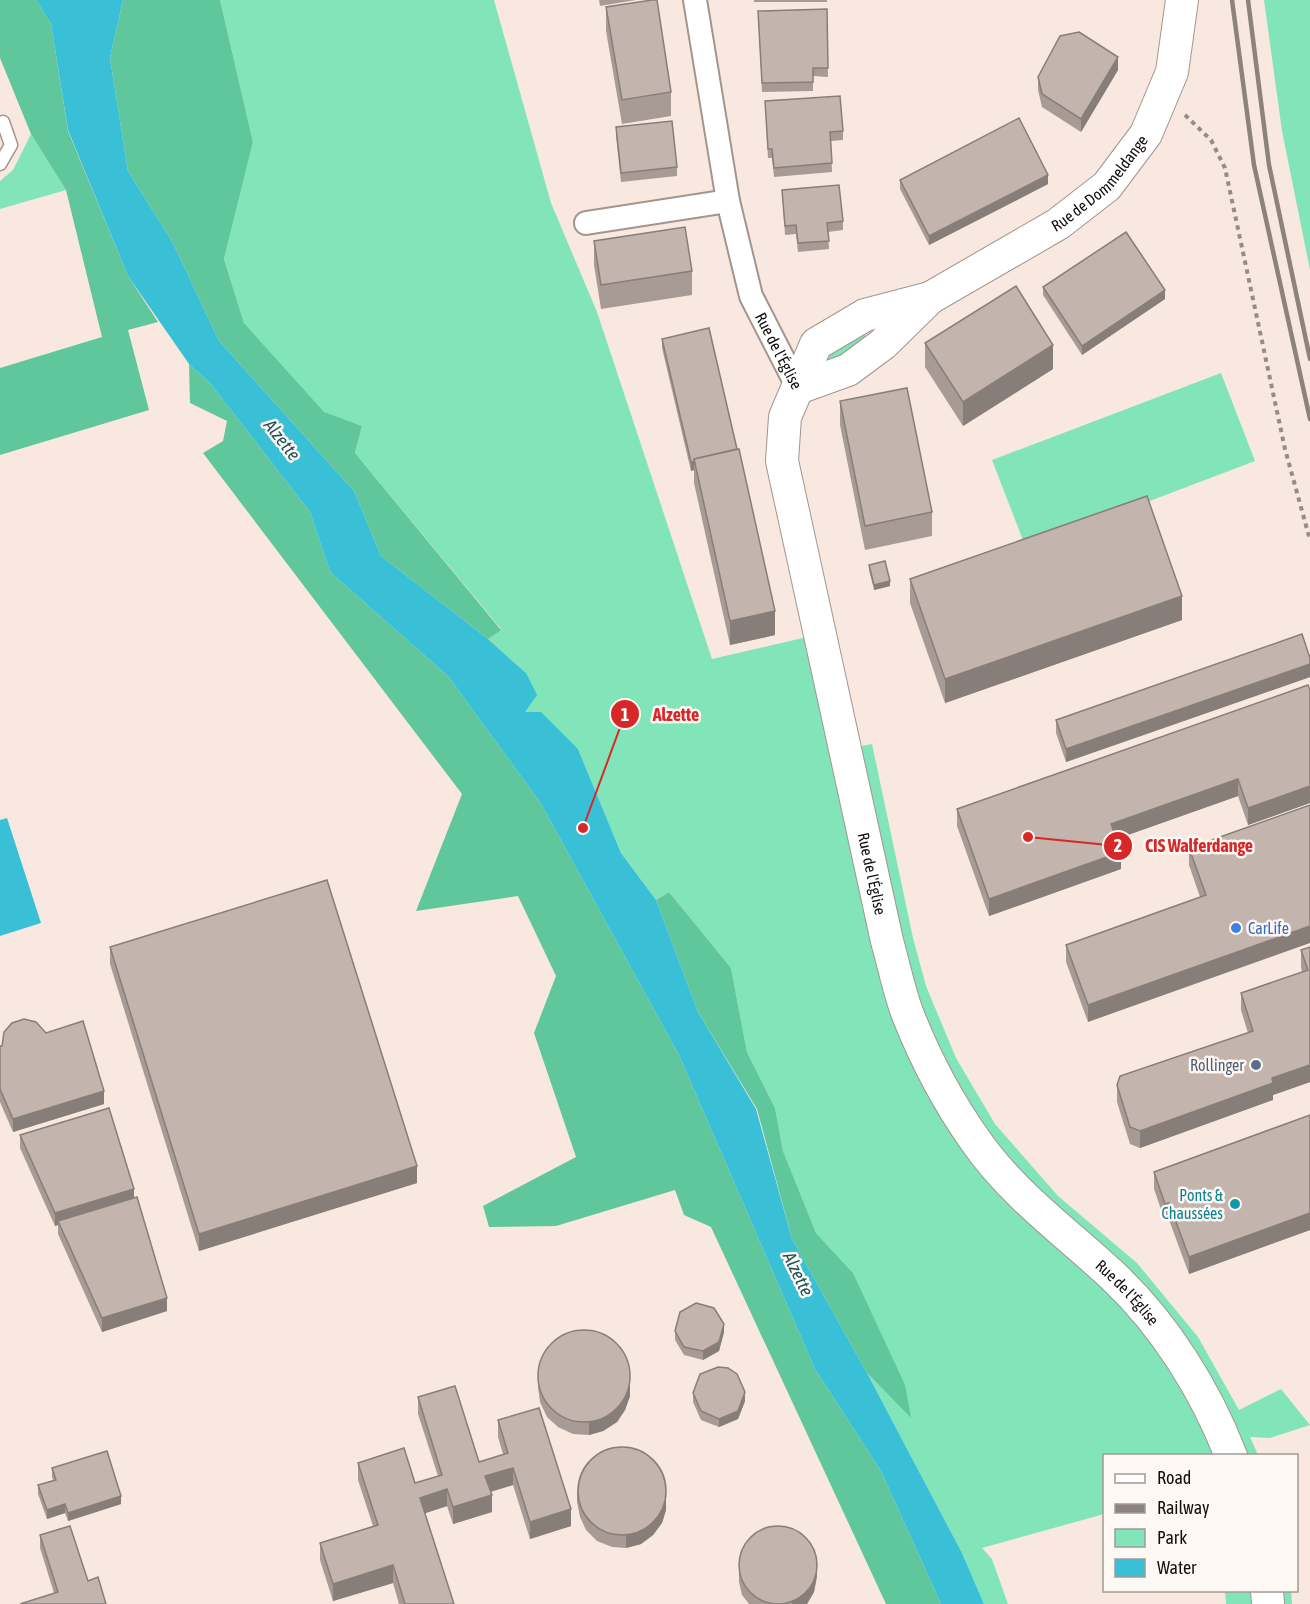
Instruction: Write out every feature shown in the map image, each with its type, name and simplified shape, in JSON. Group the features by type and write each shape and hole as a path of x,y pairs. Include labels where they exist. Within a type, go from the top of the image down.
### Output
{"main road":[{"name":"Rue de Dommeldange","path":"798,388 848,370 884,344 930,298 1058,224 1107,186 1146,134 1172,72 1182,0"},
{"name":"Rue de l'Église","path":"798,388 785,417 782,461 886,941 908,1015 939,1081 976,1141 1037,1209 1116,1279 1176,1349 1218,1424 1231,1454"}],"street":[{"name":"Rue de l'Église","path":"695,0 728,201 751,296 798,388"},
{"path":"586,223 728,201"}],"lane":[{"path":"0,123 3,122 11,145 0,164"}],"path":[{"path":"1163,94 1211,140 1225,168 1285,449 1310,540"}],"green space":[{"path":"0,0 36,0 51,24 68,131 128,276 158,322 128,330 149,410 0,455 0,368 102,337 66,190 31,134 0,58"},
{"path":"123,0 220,0 253,142 224,259 244,323 324,412 362,426 355,453 501,630 488,639 381,556 354,491 219,341 173,243 128,171 110,58"},
{"path":"220,0 494,0 551,203 597,312 712,659 820,634 846,749 872,744 913,938 926,986 956,1058 995,1124 1058,1196 1137,1263 1198,1337 1239,1410 1281,1389 1310,1425 1270,1438 1250,1437 1258,1454 1103,1454 1103,1514 982,1548 992,1559 1008,1604 984,1604 962,1553 867,1373 910,1417 853,1273 816,1233 783,1151 775,1108 747,1052 731,968 669,892 656,900 621,853 578,749 525,712 526,673 488,639 501,629 355,453 362,426 324,413 244,323 224,259 253,142"},
{"path":"1264,0 1310,0 1310,270 1282,131"},
{"path":"31,134 66,190 0,209 0,181 13,170"},
{"path":"863,332 868,341 843,361 825,360 822,351"},
{"path":"189,364 210,383 310,512 330,572 448,676 540,802 679,1055 815,1369 881,1471 941,1604 886,1604 711,1227 684,1215 675,1190 556,1226 489,1227 483,1206 576,1157 534,1033 556,976 518,896 416,911 462,794 203,453 223,441 227,421 190,403"},
{"path":"1221,373 1255,461 1026,548 992,460"},
{"path":"669,892 731,968 747,1052 775,1108 783,1151 816,1233 853,1273 905,1385 911,1418 867,1373 792,1239 757,1109 698,1012 656,900"},
{"path":"1225,1592 1291,1592 1292,1604 1226,1604"}],"water":[{"name":"Alzette","path":"36,0 123,0 110,58 128,171 173,243 219,341 354,491 381,556 488,639 526,673 537,695 525,712 541,712 578,749 621,853 656,900 698,1012 756,1109 792,1239 867,1373 962,1553 984,1604 941,1604 881,1471 815,1369 679,1055 540,802 448,676 330,572 310,512 210,383 189,364 128,276 68,130 51,24"},
{"path":"7,818 41,923 0,936 0,820"}],"building":[{"path":"657,0 671,92 622,100 606,7"},
{"path":"827,9 828,68 813,68 813,82 762,83 758,11"},
{"path":"1079,32 1118,57 1081,119 1042,94 1038,77 1060,36"},
{"path":"840,96 843,131 830,132 832,163 774,168 772,149 768,149 765,101"},
{"path":"1019,118 1048,175 929,236 900,180"},
{"path":"672,121 677,167 621,173 616,127"},
{"path":"839,185 843,221 827,223 829,241 798,243 796,225 785,226 782,190"},
{"path":"685,227 692,271 601,285 594,241"},
{"path":"1126,232 1165,290 1082,346 1043,287"},
{"path":"1016,286 1053,345 963,402 925,343"},
{"path":"709,328 737,449 694,459 694,462 691,462 662,339"},
{"path":"907,388 932,512 865,526 840,401"},
{"path":"739,449 775,611 730,621 694,459"},
{"path":"1147,496 1182,596 945,679 910,579"},
{"path":"885,561 890,581 874,585 869,565"},
{"path":"1302,634 1310,664 1066,749 1056,720"},
{"path":"1308,685 1310,690 1310,786 1248,808 1238,779 1111,824 1121,852 989,899 957,809"},
{"name":"CarLife","path":"1310,805 1310,926 1088,1005 1066,945 1206,895 1189,848"},
{"path":"327,880 417,1166 199,1234 110,947"},
{"name":"Rollinger","path":"1310,947 1310,1065 1272,1078 1273,1083 1140,1131 1130,1127 1117,1085 1120,1076 1253,1031 1241,993 1308,970 1301,950"},
{"path":"24,1019 36,1022 46,1033 83,1021 104,1091 13,1119 0,1089 0,1046 2,1046 4,1032 12,1023"},
{"path":"109,1108 134,1189 55,1213 20,1135"},
{"name":"Ponts & Chaussées","path":"1310,1115 1310,1213 1189,1257 1169,1203 1165,1204 1154,1172"},
{"path":"137,1197 167,1298 102,1318 58,1221"},
{"path":"696,1303 714,1308 724,1324 719,1342 703,1351 684,1347 675,1331 680,1312"},
{"path":"584,1330 601,1334 616,1344 626,1359 630,1376 626,1393 616,1408 601,1418 584,1422 567,1418 552,1408 542,1393 538,1376 542,1359 552,1344 567,1334"},
{"path":"718,1367 728,1368 737,1374 745,1392 738,1411 719,1419 701,1411 693,1393 700,1374"},
{"path":"455,1386 479,1462 508,1453 498,1420 539,1408 571,1509 530,1522 513,1468 485,1476 492,1495 453,1507 447,1489 420,1498 454,1604 405,1604 393,1565 333,1584 320,1543 378,1525 358,1463 404,1448 415,1483 442,1475 418,1397"},
{"path":"622,1447 639,1450 653,1460 663,1474 666,1491 663,1508 653,1522 639,1532 622,1535 605,1532 591,1522 581,1508 578,1491 581,1474 591,1460 605,1450"},
{"path":"107,1451 121,1496 68,1513 65,1504 47,1510 38,1485 56,1480 52,1468"},
{"path":"70,1526 88,1581 98,1577 106,1604 20,1604 58,1592 40,1535"},
{"path":"778,1526 793,1529 805,1538 814,1550 817,1565 814,1580 805,1592 793,1601 778,1604 763,1601 751,1592 742,1580 739,1565 742,1550 751,1538 763,1529"}],"railway":[{"path":"1232,0 1254,165 1310,419"},
{"path":"1248,0 1269,165 1310,359"}],"place":[{"name":"Alzette","path":"583,828"},
{"name":"CIS Walferdange","path":"1028,837"},
{"name":"CarLife","path":"1236,928"},
{"name":"Rollinger","path":"1256,1065"},
{"name":"Ponts & Chaussées","path":"1235,1204"}]}
